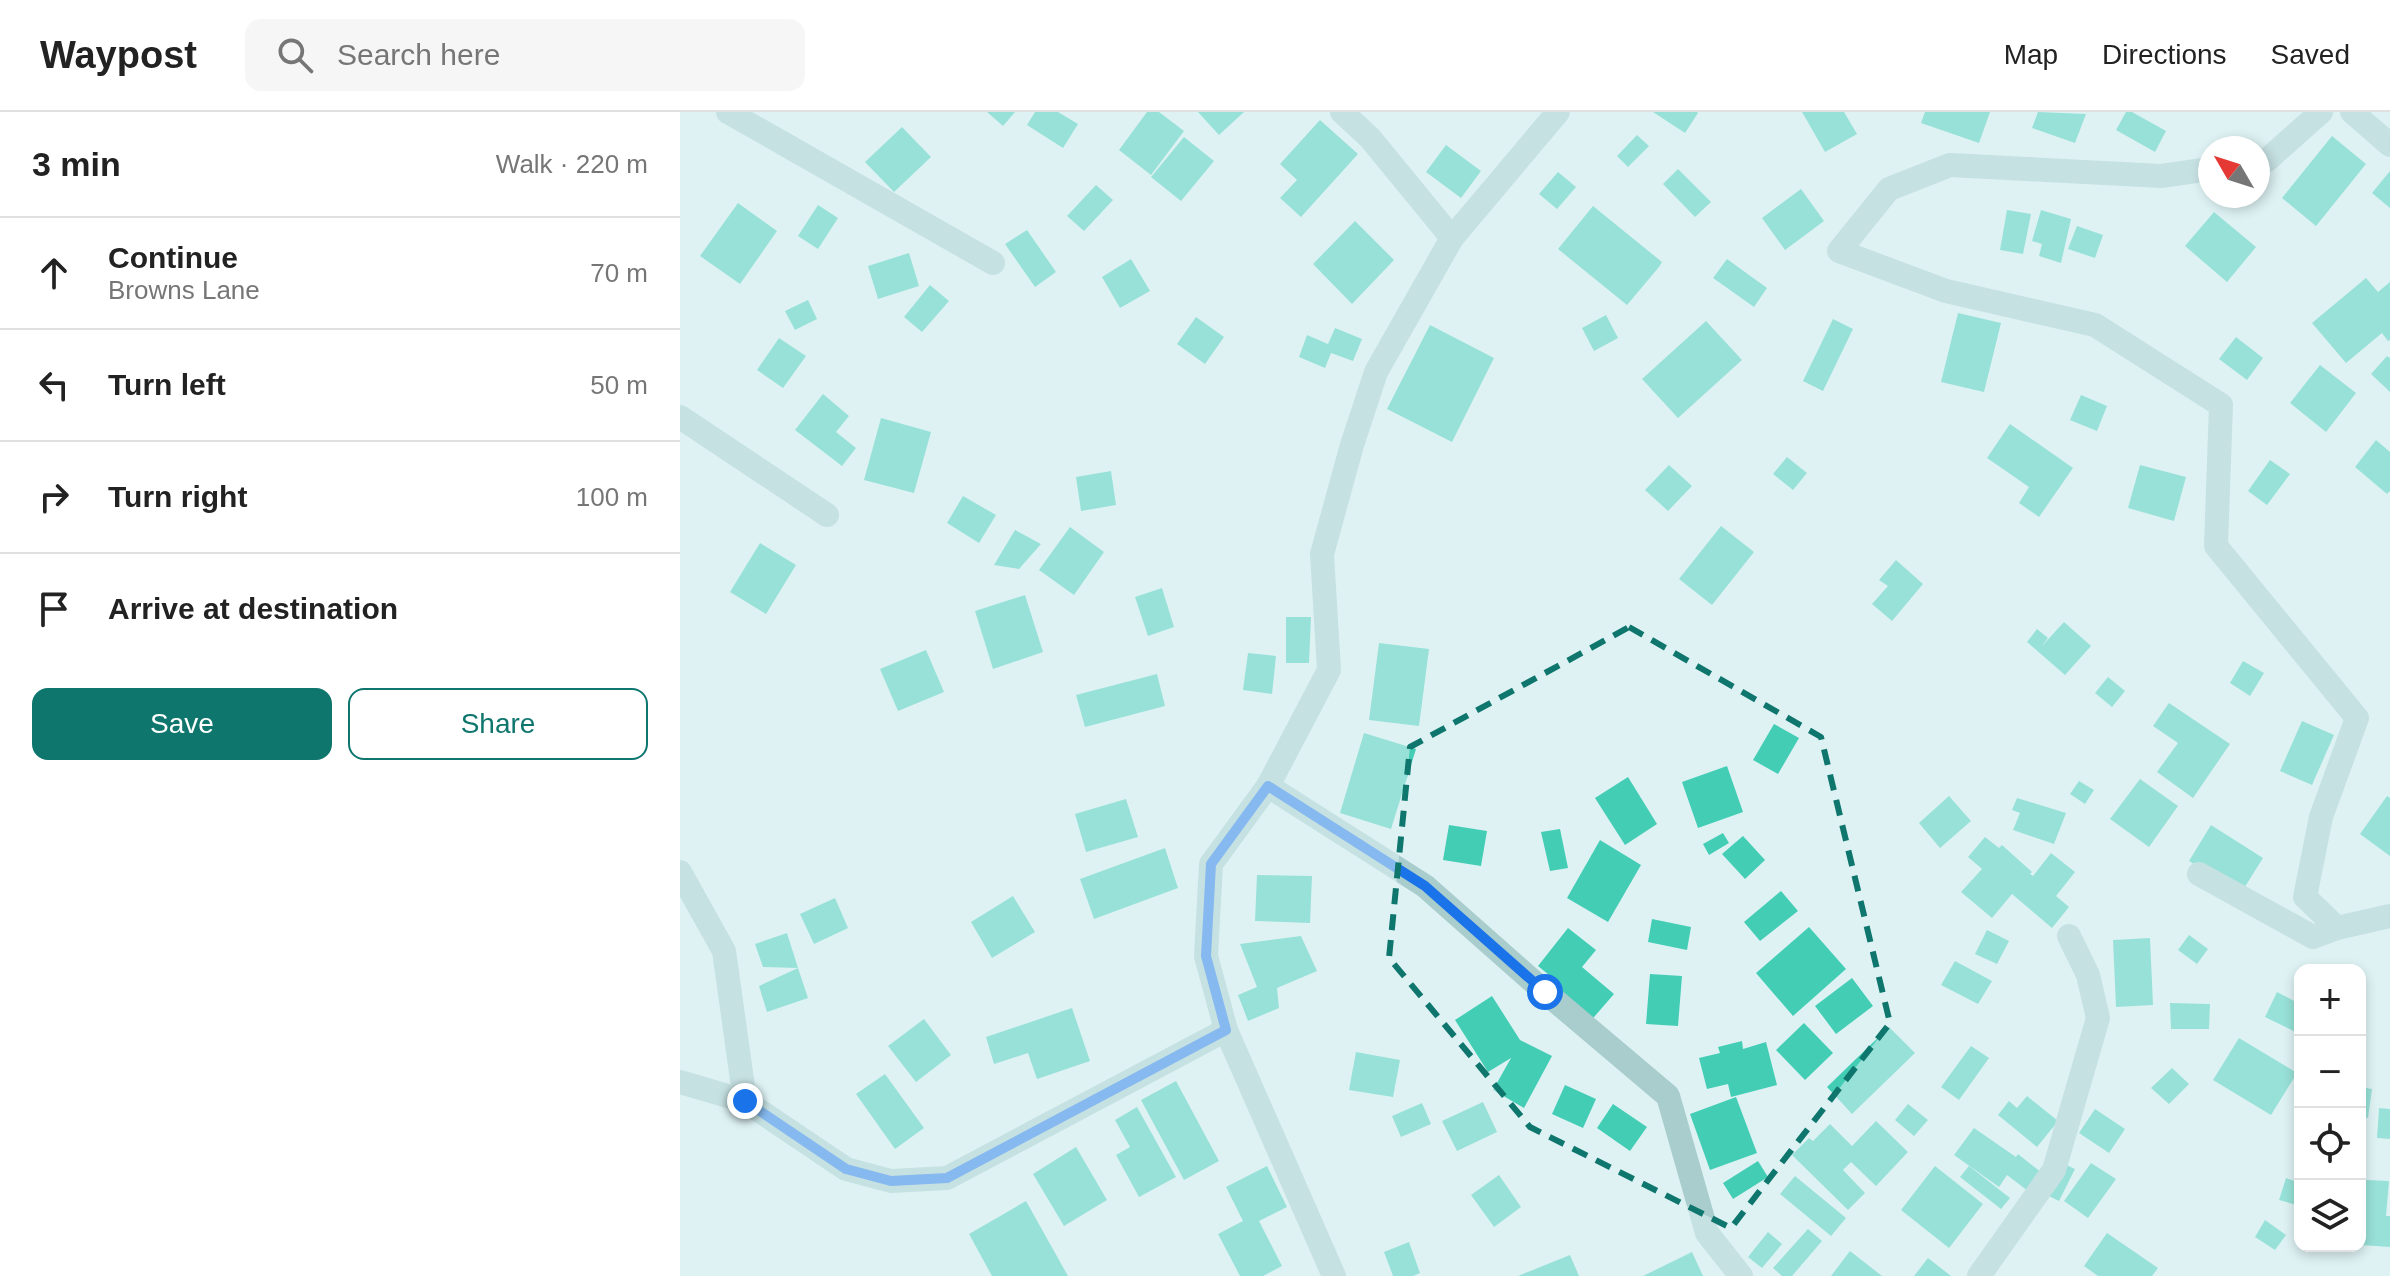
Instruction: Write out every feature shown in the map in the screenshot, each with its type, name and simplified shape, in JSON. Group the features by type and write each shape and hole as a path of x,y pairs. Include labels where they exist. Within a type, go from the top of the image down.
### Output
{"street":[{"path":"728,112 993,263"},
{"path":"1342,112 1370,138 1452,238"},
{"path":"1334,1276 1226,1030 1206,956 1211,864 1268,786 1329,670 1322,554 1376,372 1452,238 1558,112"},
{"path":"2270,157 2321,112"},
{"path":"2352,112 2390,145"},
{"path":"2198,171 2161,176 1950,165 1889,189 1839,251 1946,291 2095,325 2221,405 2216,546 2357,718 2321,817 2305,897 2337,928"},
{"path":"680,417 827,515"},
{"path":"1268,786 1425,886 1668,1096 1707,1233 1741,1276"},
{"path":"680,872 724,951 745,1101"},
{"path":"2199,874 2313,937 2390,916"},
{"path":"1979,1276 2054,1170 2098,1018 2088,975 2069,936"},
{"path":"680,1082 745,1101 846,1169 891,1181 947,1178 1226,1030"}],"highlighted area":[{"path":"1629,627 1821,737 1890,1023 1731,1228 1530,1127 1389,958 1410,747"}],"building":[{"path":"987,112 1015,112 1003,126"},
{"path":"1035,112 1058,112 1078,124 1063,148 1027,125"},
{"path":"1147,112 1159,112 1184,131 1151,175 1119,150"},
{"path":"1198,112 1244,112 1219,135"},
{"path":"1653,112 1697,112 1698,113 1685,133"},
{"path":"1802,112 1844,112 1857,134 1825,152"},
{"path":"1925,112 1990,112 1979,143 1921,123"},
{"path":"2038,112 2086,114 2075,143 2032,128"},
{"path":"2126,112 2132,112 2166,131 2155,152 2116,130"},
{"path":"1320,120 1358,154 1301,217 1280,198 1297,180 1280,164"},
{"path":"902,127 931,157 894,192 865,162"},
{"path":"1637,135 1649,146 1628,167 1617,156"},
{"path":"2332,136 2366,164 2316,226 2282,198"},
{"path":"1184,137 1214,161 1181,201 1151,177"},
{"path":"1446,145 1481,171 1461,198 1426,172"},
{"path":"1678,169 1711,202 1695,217 1663,184"},
{"path":"2390,171 2390,208 2372,193"},
{"path":"1558,172 1576,187 1557,209 1539,194"},
{"path":"1096,185 1113,200 1084,231 1067,216"},
{"path":"1801,189 1824,221 1785,250 1762,218"},
{"path":"738,203 777,231 740,284 700,256"},
{"path":"818,205 838,218 818,249 798,236"},
{"path":"1593,206 1662,262 1627,305 1558,249"},
{"path":"2007,210 2031,214 2023,254 2000,250"},
{"path":"2041,210 2071,219 2061,263 2039,256 2042,244 2032,241"},
{"path":"2214,212 2256,247 2227,282 2185,246"},
{"path":"1355,221 1394,260 1352,304 1313,264"},
{"path":"2077,226 2103,235 2095,258 2068,249"},
{"path":"1027,230 1056,272 1035,287 1005,244"},
{"path":"909,253 919,286 878,299 868,266"},
{"path":"1131,259 1150,291 1120,308 1102,277"},
{"path":"1727,259 1767,288 1754,307 1713,278"},
{"path":"2366,278 2378,292 2390,282 2390,340 2382,333 2346,363 2312,323"},
{"path":"930,285 949,301 922,332 904,317"},
{"path":"808,300 817,319 795,330 785,311"},
{"path":"1958,313 2001,323 1984,392 1941,382"},
{"path":"1606,315 1618,338 1594,351 1582,328"},
{"path":"1196,317 1224,337 1205,364 1177,344"},
{"path":"1833,319 1853,329 1823,391 1803,381"},
{"path":"1706,321 1742,360 1678,418 1642,379"},
{"path":"1430,325 1494,358 1452,442 1387,409"},
{"path":"1335,328 1362,339 1353,361 1331,353 1325,368 1299,357 1307,335 1328,344"},
{"path":"2236,337 2263,358 2247,380 2219,359"},
{"path":"779,338 806,356 783,388 757,370"},
{"path":"2387,356 2390,358 2390,392 2371,374"},
{"path":"2320,365 2356,393 2326,432 2290,403"},
{"path":"823,394 849,416 836,432 856,448 842,466 795,430"},
{"path":"2081,395 2107,406 2097,431 2070,420"},
{"path":"881,418 931,432 914,493 864,480"},
{"path":"2010,424 2073,468 2039,517 2019,503 2029,487 1987,458"},
{"path":"2376,440 2390,452 2390,491 2387,494 2355,467"},
{"path":"1787,457 1807,473 1793,490 1773,474"},
{"path":"2270,460 2290,474 2267,505 2248,491"},
{"path":"1669,465 1692,486 1668,511 1645,490"},
{"path":"2140,465 2186,477 2174,521 2128,508"},
{"path":"1111,471 1116,505 1081,511 1076,477"},
{"path":"963,496 996,515 979,543 947,523"},
{"path":"1721,526 1754,552 1712,605 1679,579"},
{"path":"1070,527 1104,552 1074,595 1039,570"},
{"path":"1015,530 1041,544 1019,569 994,565"},
{"path":"760,543 796,565 766,614 730,592"},
{"path":"1896,560 1923,584 1892,621 1872,604 1888,586 1879,580"},
{"path":"1162,588 1174,627 1148,636 1135,597"},
{"path":"1025,595 1043,652 993,669 975,611"},
{"path":"1286,617 1311,617 1309,663 1286,663"},
{"path":"2064,622 2091,646 2065,675 2027,642 2037,629 2048,638 2041,647"},
{"path":"1379,643 1429,649 1419,726 1369,720"},
{"path":"926,650 944,692 898,711 880,669"},
{"path":"1248,653 1276,656 1272,694 1243,690"},
{"path":"2243,661 2264,673 2250,696 2230,683"},
{"path":"1157,674 1165,706 1085,727 1076,695"},
{"path":"2108,677 2125,691 2112,707 2095,693"},
{"path":"2169,703 2230,744 2193,798 2157,772 2178,743 2153,726"},
{"path":"2302,721 2334,735 2312,785 2280,771"},
{"path":"1774,724 1799,738 1778,774 1753,760"},
{"path":"1364,733 1416,749 1391,829 1340,813"},
{"path":"1727,766 1743,812 1698,828 1682,782"},
{"path":"1628,777 1657,824 1625,845 1595,798"},
{"path":"2140,779 2178,806 2149,847 2110,819"},
{"path":"2079,781 2094,790 2085,804 2070,794"},
{"path":"1949,796 1971,821 1940,848 1919,823"},
{"path":"2387,796 2390,798 2390,856 2360,834"},
{"path":"2017,798 2066,813 2054,844 2013,830 2020,813 2012,810"},
{"path":"1126,799 1138,837 1086,852 1075,814"},
{"path":"1449,825 1487,831 1481,866 1443,860"},
{"path":"2211,825 2263,858 2241,893 2189,861"},
{"path":"1560,829 1568,868 1550,871 1541,832"},
{"path":"1723,833 1729,843 1709,855 1703,844"},
{"path":"1743,836 1765,860 1745,879 1722,854"},
{"path":"1985,837 1999,848 2002,845 2033,876 2051,853 2075,872 2056,896 2069,907 2052,928 2012,894 1992,918 1961,892 1982,869 1968,857"},
{"path":"1600,840 1641,865 1608,922 1567,898"},
{"path":"1165,848 1178,888 1094,919 1080,879"},
{"path":"1257,875 1312,876 1310,923 1255,921"},
{"path":"1781,891 1798,911 1760,941 1744,922"},
{"path":"1013,896 1035,932 992,958 971,922"},
{"path":"835,898 848,928 814,944 800,914"},
{"path":"1652,919 1691,927 1687,950 1648,942"},
{"path":"1809,927 1846,969 1793,1016 1756,973"},
{"path":"1568,928 1596,950 1582,967 1614,994 1588,1024 1551,994 1560,984 1538,966"},
{"path":"1987,930 2009,941 1997,964 1975,954"},
{"path":"787,933 798,968 763,967 755,944"},
{"path":"2189,935 2208,949 2197,964 2178,950"},
{"path":"1301,936 1317,971 1277,988 1279,1008 1248,1021 1238,995 1257,987 1240,944"},
{"path":"2150,938 2153,1005 2116,1007 2113,940"},
{"path":"1955,961 1992,981 1978,1004 1941,985"},
{"path":"798,968 808,998 767,1012 759,986"},
{"path":"1650,974 1682,976 1678,1026 1646,1024"},
{"path":"1852,978 1873,1006 1836,1034 1815,1006"},
{"path":"2277,992 2294,1001 2294,1031 2265,1017"},
{"path":"1492,996 1520,1040 1552,1056 1524,1108 1493,1090 1511,1058 1488,1072 1455,1020"},
{"path":"2170,1003 2210,1004 2209,1029 2171,1029"},
{"path":"1072,1008 1090,1061 1037,1079 1028,1053 994,1064 986,1037"},
{"path":"924,1019 951,1055 916,1082 888,1046"},
{"path":"1804,1023 1833,1053 1805,1080 1776,1050"},
{"path":"1889,1027 1915,1053 1852,1114 1827,1087"},
{"path":"2239,1038 2294,1071 2294,1078 2271,1115 2213,1080"},
{"path":"1742,1041 1743,1049 1766,1042 1777,1085 1731,1097 1728,1084 1707,1089 1699,1058 1720,1053 1718,1047"},
{"path":"1971,1046 1989,1058 1959,1100 1941,1087"},
{"path":"1356,1052 1400,1060 1393,1097 1349,1090"},
{"path":"2172,1068 2189,1084 2169,1104 2151,1088"},
{"path":"885,1074 924,1128 895,1149 856,1094"},
{"path":"1176,1081 1219,1161 1184,1180 1141,1100"},
{"path":"1565,1085 1596,1099 1583,1128 1552,1114"},
{"path":"2366,1088 2372,1089 2366,1118"},
{"path":"2027,1096 2058,1121 2037,1147 1998,1115 2009,1101 2017,1108"},
{"path":"1736,1097 1757,1153 1710,1170 1690,1114"},
{"path":"1483,1102 1497,1132 1457,1151 1442,1121"},
{"path":"1422,1103 1431,1124 1401,1137 1392,1116"},
{"path":"1613,1104 1647,1127 1630,1151 1597,1128"},
{"path":"1908,1104 1928,1120 1914,1136 1895,1120"},
{"path":"1137,1107 1176,1177 1139,1197 1116,1155 1130,1147 1115,1120"},
{"path":"2379,1108 2390,1109 2390,1139 2377,1138"},
{"path":"2095,1109 2125,1129 2109,1153 2079,1133"},
{"path":"1876,1121 1908,1152 1876,1186 1851,1162 1843,1170 1865,1193 1848,1210 1792,1155 1809,1138 1813,1141 1830,1124 1852,1146"},
{"path":"1974,1128 2016,1157 2018,1154 2042,1173 2028,1191 2007,1175 1999,1187 1954,1155"},
{"path":"1076,1147 1107,1200 1064,1226 1033,1174"},
{"path":"1758,1161 1768,1177 1733,1199 1723,1183"},
{"path":"2060,1162 2075,1169 2059,1201 2045,1194"},
{"path":"2091,1163 2116,1179 2088,1218 2064,1201"},
{"path":"1267,1166 1287,1207 1259,1221 1282,1266 1263,1276 1240,1276 1218,1234 1243,1221 1226,1187"},
{"path":"1935,1166 1983,1204 1949,1248 1901,1210"},
{"path":"1969,1166 2010,1198 2001,1209 1960,1177"},
{"path":"1499,1175 1521,1207 1494,1227 1471,1195"},
{"path":"1795,1176 1846,1218 1831,1236 1780,1194"},
{"path":"2286,1178 2294,1181 2294,1204 2279,1200"},
{"path":"2366,1180 2389,1181 2386,1216 2390,1216 2390,1247 2366,1245"},
{"path":"1026,1201 1068,1276 992,1276 969,1234"},
{"path":"2265,1220 2286,1235 2275,1250 2255,1237"},
{"path":"1808,1229 1822,1241 1792,1276 1782,1276 1773,1268"},
{"path":"1768,1232 1782,1244 1762,1268 1748,1257"},
{"path":"2107,1233 2158,1268 2152,1276 2098,1276 2084,1266"},
{"path":"1409,1242 1420,1273 1393,1276 1384,1252"},
{"path":"1850,1251 1882,1276 1831,1276"},
{"path":"1692,1252 1703,1276 1643,1276"},
{"path":"1570,1255 1579,1276 1518,1276"},
{"path":"1928,1258 1951,1276 1914,1276"}],"route":[{"path":"745,1101 846,1169 891,1181 947,1178 1226,1030 1206,956 1211,864 1268,786 1425,886 1545,992"}]}
